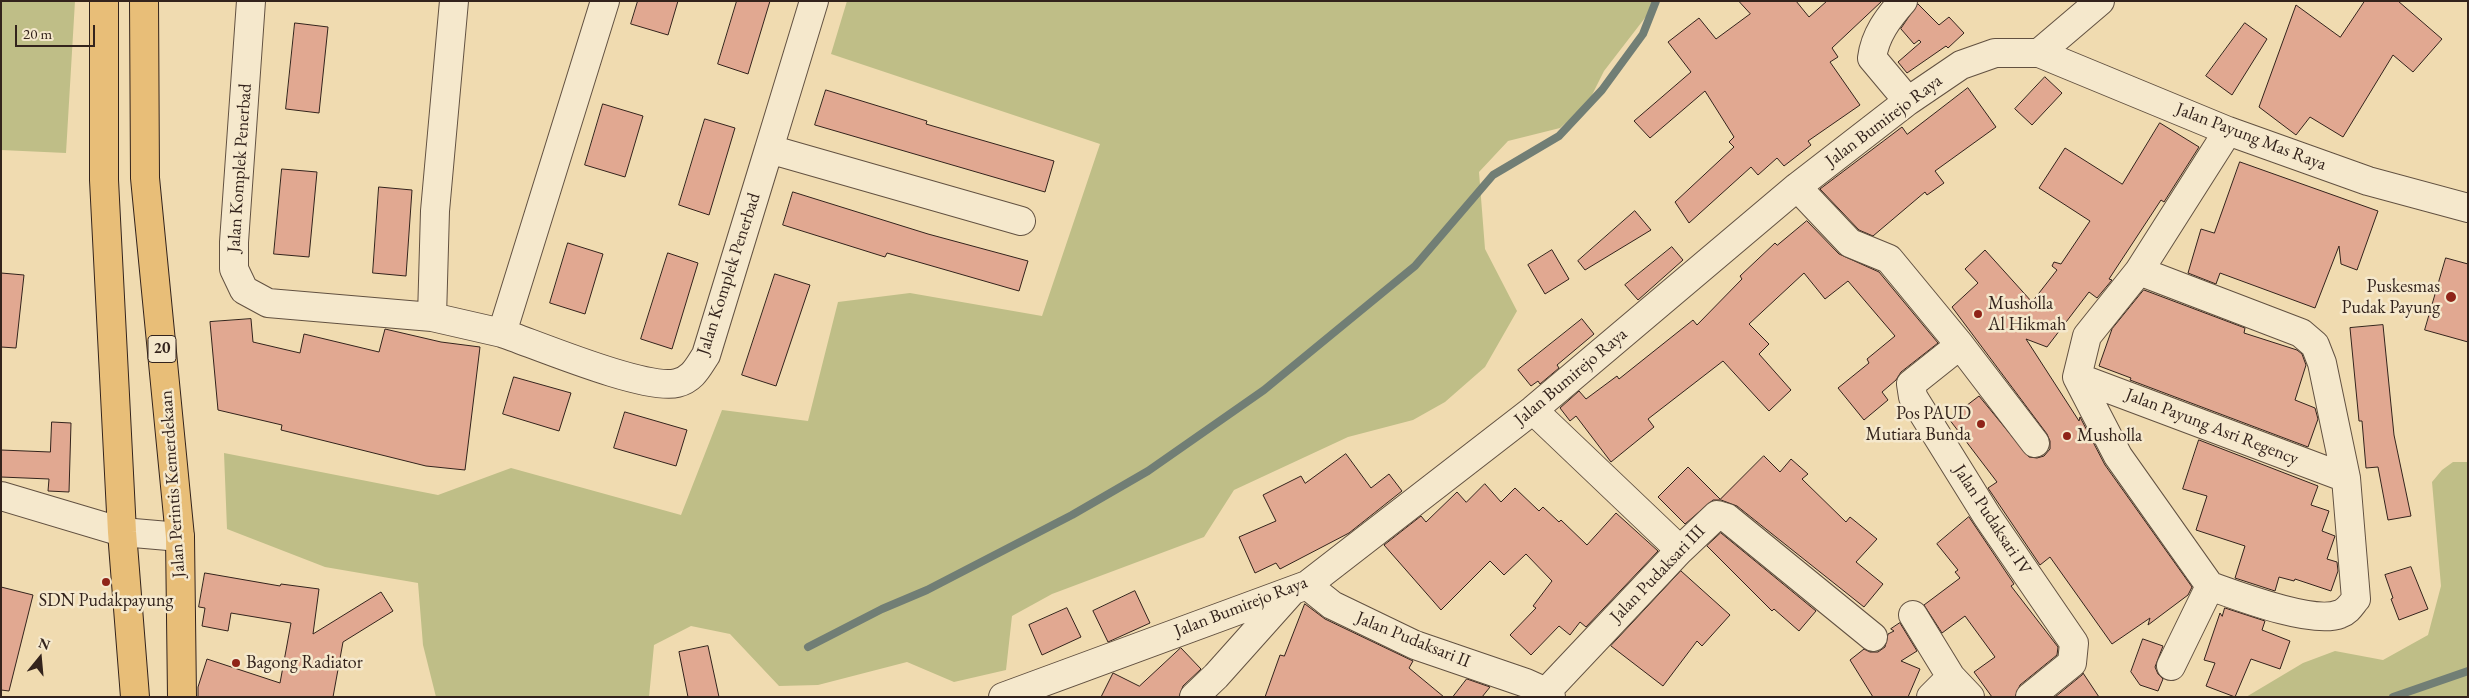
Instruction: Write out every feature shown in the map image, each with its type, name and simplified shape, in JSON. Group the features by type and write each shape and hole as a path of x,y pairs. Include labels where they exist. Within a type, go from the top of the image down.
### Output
{"highway":[{"path":"104,1 104,180 122,532 140,695"},
{"name":"Jalan Perintis Kemerdekaan","path":"144,1 145,178 180,537 182,697"}],"street":[{"name":"Jalan Komplek Penerbad","path":"251,1 234,242 234,268 244,290 268,303 432,318 502,333 617,374 663,384 677,383 692,376 706,354 814,1"},
{"path":"432,318 435,211 454,1"},
{"path":"502,333 604,1"},
{"path":"1903,1 1874,41 1872,58 1908,101"},
{"path":"2039,52 2100,1"},
{"name":"Jalan Bumirejo Raya","path":"1003,697 1301,587 1532,410 1797,187 1908,101 1961,65 1995,53 2039,52"},
{"name":"Jalan Payung Mas Raya","path":"2039,52 2228,131 2368,181 2464,202"},
{"path":"2139,271 2301,333 2315,345 2322,363 2346,478 2356,598 2348,610 2338,615 2307,615 2210,586 2118,456 2077,376 2087,336 2139,271 2228,131"},
{"path":"769,149 1021,220"},
{"path":"1797,187 1850,242 1889,259 1960,345 2034,443"},
{"name":"Jalan Pudaksari IV","path":"1960,345 1911,384 1910,388 1913,397 1987,516 2074,643 2072,663 2030,697"},
{"name":"Jalan Payung Asri Regency","path":"2077,376 2346,478"},
{"path":"1532,410 1680,550"},
{"path":"1,496 122,532 180,537"},
{"name":"Jalan Pudaksari III","path":"1535,692 1717,515 1727,518 1873,637"},
{"path":"2171,666 2210,586"},
{"path":"1194,697 1301,587"},
{"name":"Jalan Pudaksari II","path":"1301,587 1332,605 1415,645 1535,692"},
{"path":"1913,615 1951,677 1970,697"},
{"path":"1931,697 1951,677"}],"shaded area":[{"path":"1,1 75,1 66,153 1,150"},
{"path":"847,1 1658,1 1604,71 1588,103 1560,128 1508,141 1479,172 1485,249 1517,311 1485,367 1445,402 1413,420 1348,437 1234,490 1204,537 1052,594 1012,616 1006,670 954,682 907,662 818,685 779,686 730,634 691,626 654,645 649,697 436,697 423,645 418,583 325,567 227,529 224,453 438,495 511,468 681,515 722,410 808,421 838,302 910,293 1042,316 1100,144 831,54"},
{"path":"2453,462 2468,462 2468,697 2246,697 2303,663 2335,651 2383,660 2428,635 2441,586 2432,482 2442,470"}],"building":[{"path":"638,1 678,1 668,35 631,24"},
{"path":"737,1 770,1 748,74 718,64"},
{"path":"1739,1 1796,1 1809,17 1827,1 1882,1 1832,48 1838,57 1830,62 1860,105 1808,141 1811,145 1784,166 1777,158 1758,175 1751,167 1689,223 1675,202 1734,147 1729,142 1734,137 1705,91 1650,138 1634,121 1691,72 1668,42 1699,18 1716,39 1750,14"},
{"path":"2365,1 2398,1 2442,39 2413,72 2393,55 2343,137 2310,117 2296,135 2259,107 2296,5 2340,37"},
{"path":"1918,4 1939,25 1949,17 1964,33 1948,48 1946,46 1907,73 1898,62 1921,42 1919,40 1914,44 1901,29"},
{"path":"295,23 328,27 319,113 286,109"},
{"path":"2245,23 2267,39 2232,95 2206,76"},
{"path":"2045,77 2062,93 2032,125 2015,109"},
{"path":"1968,88 1996,127 1935,171 1944,183 1927,195 1925,192 1873,236 1859,230 1820,189 1902,127 1907,134"},
{"path":"826,90 927,121 926,124 1054,161 1045,192 815,125"},
{"path":"603,104 643,116 625,177 585,165"},
{"path":"705,119 735,128 709,215 679,205"},
{"path":"2160,123 2199,147 2164,202 2161,200 2109,279 2112,280 2097,298 2089,292 2047,347 2026,339 2079,421 2080,417 2105,465 2192,587 2188,595 2148,625 2150,618 2112,644 2050,557 2040,565 1988,488 1997,482 1949,419 1979,396 2029,457 2037,458 2044,456 2050,449 2050,441 2047,434 1952,307 1978,283 1965,269 1985,250 2032,302 2057,270 2052,266 2054,262 2061,264 2090,221 2039,188 2065,148 2122,184"},
{"path":"2240,162 2378,211 2357,270 2341,264 2339,246 2315,308 2220,273 2216,284 2188,273 2201,229 2214,233"},
{"path":"282,169 317,172 309,257 274,254"},
{"path":"379,187 412,190 406,276 373,273"},
{"path":"793,192 928,234 1028,261 1019,291 887,253 885,257 783,225"},
{"path":"1635,211 1651,230 1585,270 1578,261"},
{"path":"1807,221 1839,254 1879,272 1938,343 1901,372 1896,380 1882,392 1888,400 1864,420 1838,388 1869,363 1867,359 1895,336 1848,281 1825,299 1804,273 1749,324 1769,344 1759,354 1791,390 1769,411 1723,361 1648,419 1654,427 1611,462 1576,416 1570,421 1560,408 1579,391 1586,399 1617,376 1619,379 1693,320 1697,325 1742,279 1740,276 1775,243 1777,245"},
{"path":"568,243 603,254 585,314 550,303"},
{"path":"1672,247 1683,260 1638,300 1625,285"},
{"path":"1552,250 1569,279 1545,294 1528,265"},
{"path":"668,253 698,263 672,349 641,339"},
{"name":"Puskesmas Pudak Payung","path":"2446,258 2468,264 2468,342 2425,330"},
{"path":"1,273 24,275 16,348 1,347"},
{"path":"775,274 810,285 776,386 742,375"},
{"path":"2144,290 2245,328 2244,333 2297,350 2302,354 2306,365 2295,400 2315,408 2318,419 2308,447 2130,380 2131,378 2099,366 2112,329"},
{"path":"251,319 253,342 300,353 304,334 379,352 385,329 441,342 480,347 465,470 426,466 281,430 282,425 218,410 210,322"},
{"path":"1582,319 1594,334 1557,365 1559,368 1540,384 1538,381 1531,386 1518,370"},
{"path":"2383,325 2394,435 2411,516 2388,520 2378,467 2366,468 2362,421 2359,421 2350,328"},
{"path":"514,377 571,393 559,431 503,414"},
{"path":"625,412 687,430 676,466 614,448"},
{"path":"52,422 71,423 69,492 48,491 49,479 1,477 1,450 50,452"},
{"path":"2199,440 2318,486 2311,505 2329,511 2322,531 2335,536 2327,559 2337,562 2338,571 2331,591 2295,579 2294,581 2279,577 2275,591 2235,578 2245,546 2196,530 2207,496 2183,489"},
{"path":"1346,454 1371,488 1389,474 1402,491 1349,533 1280,569 1276,563 1255,573 1239,537 1276,521 1263,495 1301,476 1305,483"},
{"path":"1764,456 1780,472 1791,459 1808,474 1802,479 1846,522 1850,517 1877,539 1856,562 1883,584 1864,607 1737,506 1721,500 1713,500 1685,524 1658,497 1688,467 1720,499"},
{"path":"1485,484 1501,502 1515,488 1539,511 1543,507 1559,522 1561,520 1587,545 1616,513 1658,551 1586,627 1580,622 1570,635 1559,626 1531,655 1510,635 1536,608 1533,606 1552,581 1526,554 1504,575 1490,561 1441,610 1384,545 1421,516 1426,522 1457,492 1466,502"},
{"path":"1969,517 2014,584 2011,586 2058,647 2057,655 2020,685 2015,697 1992,697 1974,672 1995,657 1965,616 1942,633 1924,605 1960,578 1955,572 1958,570 1937,544"},
{"path":"1721,533 1816,611 1799,631 1774,609 1772,611 1707,546"},
{"path":"2411,567 2428,609 2399,620 2385,575"},
{"path":"1681,571 1730,615 1702,646 1697,641 1663,686 1611,646"},
{"path":"205,573 280,586 281,584 319,589 313,634 381,592 393,611 343,642 333,697 198,697 198,687 207,659 280,683 291,623 231,613 228,631 202,626 205,608 199,607"},
{"path":"1,587 33,595 9,691 1,690"},
{"path":"1135,591 1150,623 1108,642 1093,611"},
{"path":"1305,604 1325,619 1413,661 1409,668 1444,697 1265,697 1280,655 1284,656"},
{"path":"1067,608 1081,637 1042,655 1029,625"},
{"path":"2225,608 2265,621 2262,630 2290,641 2280,669 2251,659 2235,697 2206,686 2215,663 2204,660 2220,613 2222,616"},
{"path":"1900,623 1917,651 1901,661 1920,669 1908,697 1873,697 1850,660 1864,649 1870,652 1878,652 1885,647 1888,634 1894,631 1891,629"},
{"path":"2143,639 2163,646 2155,667 2163,679 2158,691 2140,685 2131,672"},
{"path":"708,646 719,697 688,697 679,652"},
{"path":"1181,648 1201,669 1183,686 1179,697 1101,697 1113,673 1139,686"},
{"path":"2083,673 2099,697 2055,697 2082,675"},
{"path":"1467,679 1490,687 1482,697 1453,697"}],"waterway":[{"path":"808,647 882,609 927,590 1072,515 1148,471 1264,390 1415,266 1493,175 1559,136 1602,90 1643,34 1656,1"},
{"path":"2393,697 2468,671"}],"place":[{"name":"Puskesmas Pudak Payung","path":"2451,297"},
{"name":"Musholla Al Hikmah","path":"1978,314"},
{"name":"Pos PAUD Mutiara Bunda","path":"1981,424"},
{"name":"Musholla","path":"2067,436"},
{"name":"SDN Pudakpayung","path":"106,582"},
{"name":"Bagong Radiator","path":"236,663"}]}
